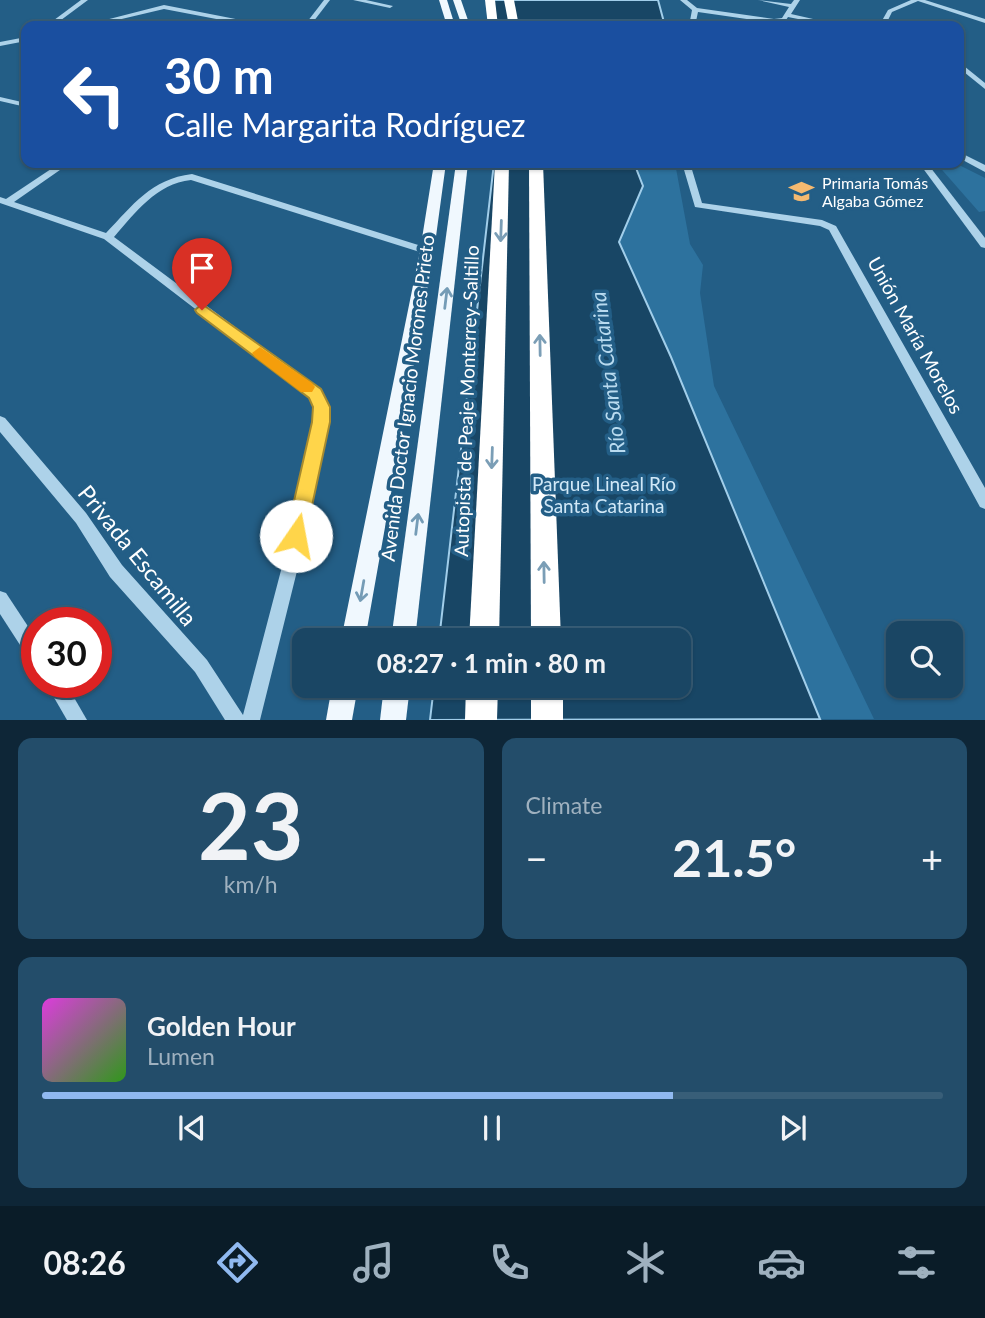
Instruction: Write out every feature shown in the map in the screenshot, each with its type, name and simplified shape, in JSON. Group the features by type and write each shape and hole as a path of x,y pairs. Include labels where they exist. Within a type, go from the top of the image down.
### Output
{"highway":[{"path":"490,0 492,21"},
{"path":"509,0 513,21"},
{"name":"Autopista de Peaje Monterrey-Saltillo","path":"484,628 502,168"},
{"path":"536,168 546,628"},
{"path":"481,719 482,698"},
{"path":"547,698 547,719"}],"main road":[{"path":"443,0 449,21"},
{"path":"457,0 464,21"},
{"name":"Avenida Doctor Ignacio Morones Prieto","path":"355,628 427,251 439,168"},
{"name":"Avenida Doctor Ignacio Morones Prieto","path":"404,628 461,168"},
{"path":"339,719 343,698"},
{"path":"393,719 396,698"}],"street":[{"path":"56,21 85,0"},
{"path":"311,21 327,0"},
{"path":"356,0 390,6"},
{"path":"684,0 695,10 774,21 784,19 795,3 761,0"},
{"path":"885,21 890,11 917,0 985,21"},
{"path":"105,21 161,7 235,21"},
{"path":"693,21 695,10"},
{"path":"788,15 817,21"},
{"path":"0,44 21,40"},
{"path":"964,68 985,87"},
{"path":"0,99 21,104"},
{"path":"964,158 985,169"},
{"path":"4,201 58,168"},
{"name":"Unión María Morelos","path":"688,168 698,205 829,226 843,245 985,502"},
{"path":"927,168 985,245"},
{"path":"108,237 156,188 173,179 201,178 427,251"},
{"path":"4,201 108,237 315,394 321,407 321,422 292,559 251,719"},
{"name":"Privada Escamilla","path":"0,422 81,518 116,570 201,666 236,719"},
{"path":"0,599 21,631"},
{"path":"64,698 78,719"}],"shaded area":[{"name":"Parque Lineal Río Santa Catarina","path":"493,168 676,168 690,244 703,265 700,293 714,386 874,719 431,720 591,698 691,698 691,628 673,628 489,251"},
{"path":"940,168 964,168 985,178 985,211 979,212"}],"water":[{"path":"487,0 658,0 664,21 489,21"},
{"name":"Río Santa Catarina","path":"493,168 636,168 643,186 619,242 671,357 820,719 430,720 433,698 691,698 691,628 440,628"}],"slow traffic":[{"path":"260,353 306,387"}],"place":[{"name":"Primaria Tomás Algaba Gómez","path":"802,191"}],"route":[{"path":"202,310 315,394 321,407 321,422 296,536"}]}
